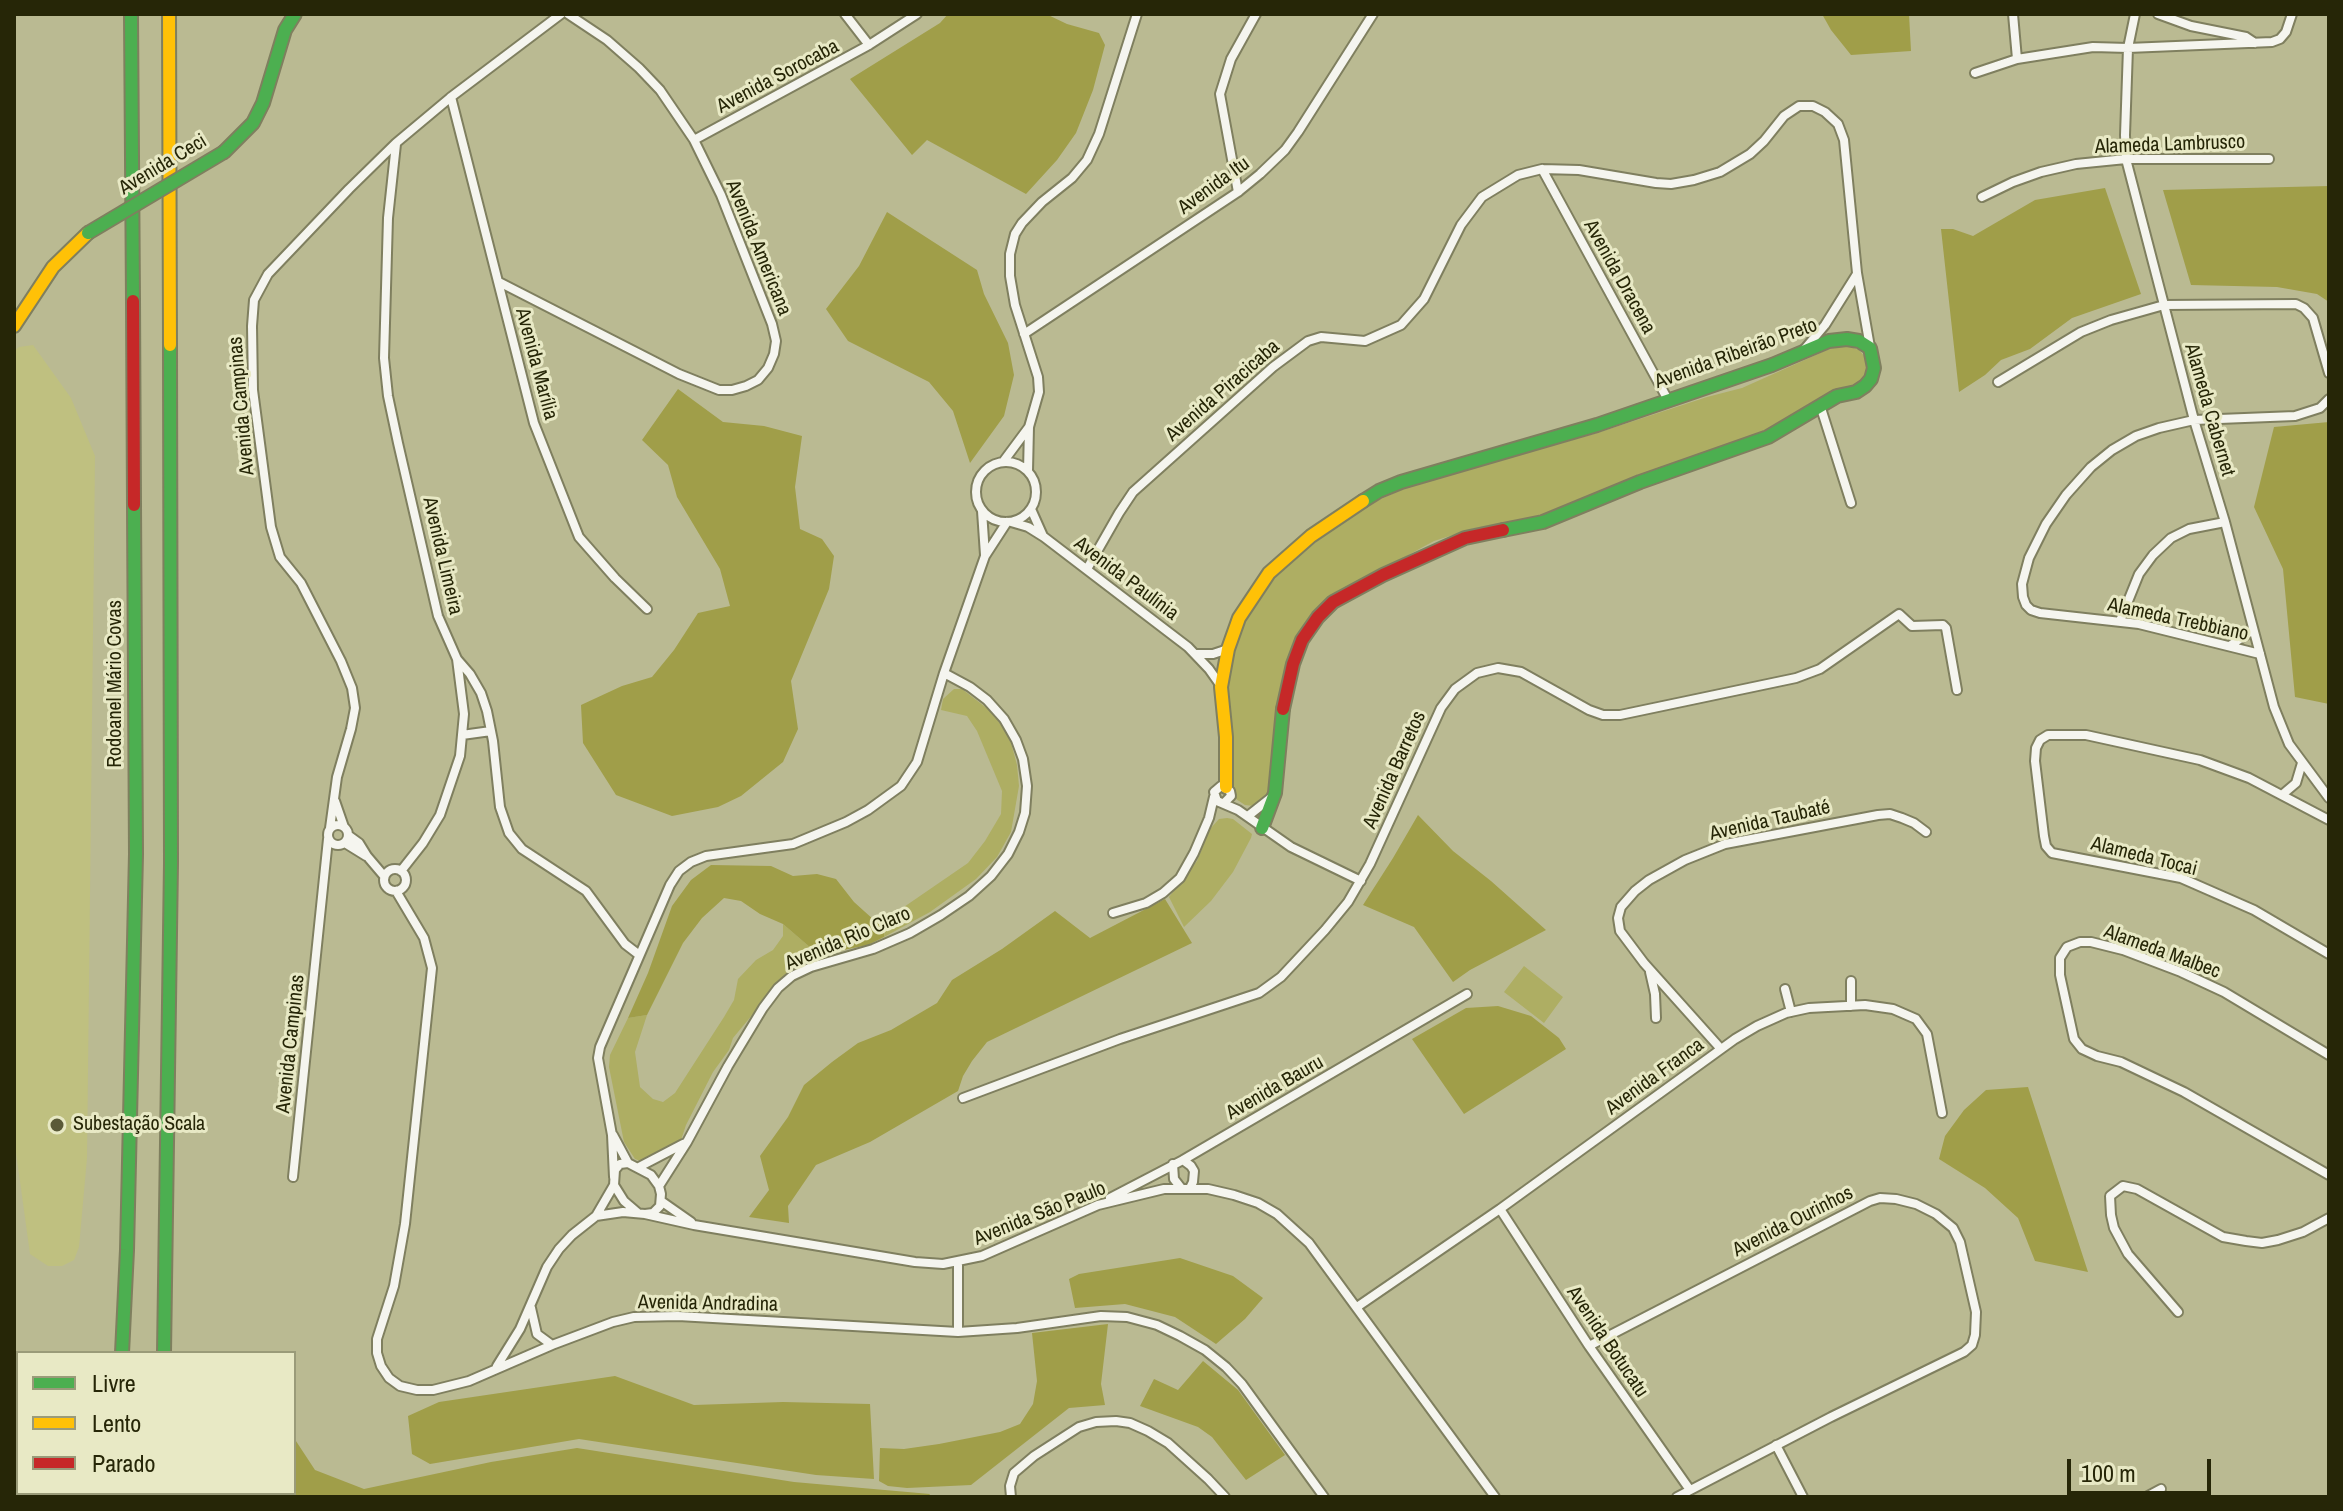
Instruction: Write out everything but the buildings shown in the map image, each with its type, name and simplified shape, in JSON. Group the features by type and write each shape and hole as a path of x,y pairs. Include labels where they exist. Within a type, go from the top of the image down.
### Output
{"main road":[{"name":"Rodoanel Mário Covas","path":"122,1351 136,867 131,14"},
{"path":"164,1351 171,863 169,14"},
{"name":"Avenida Ceci","path":"14,326 53,267 88,233 224,152 243,135 263,103 285,30 295,14"},
{"name":"Avenida Ribeirão Preto","path":"1222,796 1226,760 1221,687 1228,649 1239,618 1269,573 1311,536 1348,510 1401,482 1597,425 1772,365 1829,341 1859,341 1870,348"},
{"path":"1262,828 1275,793 1284,698 1293,664 1302,640 1333,602 1383,575 1465,538 1543,522 1640,482 1759,441 1837,396 1856,392 1865,386 1874,368 1870,348"}],"street":[{"path":"845,14 869,45"},
{"name":"Avenida Sorocaba","path":"694,140 869,45 917,14"},
{"path":"1028,471 1012,462 986,469 976,485 977,503 982,511 993,519 1009,522 1019,519 1031,509 1036,490 1028,471 1029,427 1039,392 1038,377 1015,305 1010,254 1015,234 1033,211 1072,178 1087,160 1099,134 1137,14"},
{"path":"1238,192 1220,94 1231,59 1256,14"},
{"name":"Avenida Itu","path":"1024,334 1238,192 1285,150 1373,14"},
{"path":"2013,14 2017,59"},
{"name":"Alameda Cabernet","path":"2135,14 2128,48 2126,159 2194,420 2282,729 2302,763 2329,798"},
{"path":"2158,14 2191,26 2246,37 2256,44"},
{"path":"1975,73 2017,59 2093,47 2272,42 2286,32 2292,14"},
{"name":"Avenida Campinas","path":"340,838 330,828 337,777 355,708 352,688 301,583 280,557 271,527 253,390 254,300 268,274 396,143 451,97 549,24 571,15"},
{"name":"Avenida Americana","path":"499,282 705,386 719,390 732,390 758,380 774,354 776,341 772,324 721,195 694,140 660,90 639,68 590,26 571,15"},
{"name":"Avenida Marília","path":"451,97 534,423 579,537 647,609"},
{"name":"Avenida Piracicaba","path":"1087,569 1133,492 1273,367 1308,341 1321,337 1365,341 1401,325 1424,299 1461,225 1482,197 1518,175 1542,169 1591,171 1656,183 1694,180 1720,172 1750,154 1792,110 1799,106 1813,106 1833,117 1844,140 1857,273 1870,348"},
{"name":"Avenida Limeira","path":"396,143 388,218 384,358 388,396 438,616 457,659 481,693 491,731 500,807 509,833 522,849 586,891 625,944 638,954"},
{"name":"Alameda Lambrusco","path":"1982,197 2041,172 2076,164 2126,159 2269,159"},
{"name":"Avenida Dracena","path":"1542,169 1668,400"},
{"path":"1800,353 1825,325 1857,273"},
{"path":"1998,382 2081,332 2164,305 2296,304 2313,318 2329,373"},
{"name":"Alameda Trebbiano","path":"2260,654 2120,621 2031,610 2023,597 2022,584 2029,558 2046,524 2066,495 2091,467 2136,436 2194,420 2295,416 2320,408 2329,399"},
{"path":"1820,405 1851,503"},
{"path":"1003,462 1029,427"},
{"name":"Avenida Paulínia","path":"1031,509 1044,537"},
{"path":"982,511 985,556"},
{"path":"641,1214 624,1201 614,1181 612,1135 598,1058 638,954 670,885 679,871 691,862 706,856 793,844 846,822 901,786 917,762 985,556 1009,522"},
{"name":"Avenida Paulínia","path":"1009,522 1028,527 1044,537 1188,647 1221,687"},
{"path":"2120,621 2139,574 2171,538 2189,529 2225,522"},
{"name":"Avenida Barretos","path":"963,1098 1120,1039 1259,993 1281,977 1325,930 1361,881 1413,775 1441,708 1455,689 1477,673 1498,668 1521,672 1589,710 1603,715 1620,715 1796,678 1820,669 1897,614 1912,626 1943,625 1946,628 1957,690"},
{"path":"2231,645 2253,630"},
{"name":"Avenida Paulínia","path":"1188,647 1196,656 1228,649"},
{"path":"401,871 440,815 460,756 464,714 457,659"},
{"name":"Avenida Rio Claro","path":"659,1186 728,1066 778,988 792,976 811,967 873,949 910,933 969,896 991,876 1008,854 1025,813 1027,786 1019,749 1004,719 987,700 944,673"},
{"path":"462,735 491,731"},
{"name":"Alameda Tocai","path":"2283,794 2200,760 2086,735 2048,735 2040,740 2036,748 2044,836 2046,846 2052,853 2181,878 2254,910 2329,954"},
{"path":"2302,763 2296,783 2283,794 2329,820"},
{"path":"1248,816 1275,793"},
{"path":"1113,913 1146,903 1180,878 1222,796 1291,847 1361,881"},
{"name":"Avenida Campinas","path":"293,1177 326,867 340,838 334,797"},
{"name":"Avenida Taubaté","path":"1721,1049 1650,970 1620,931 1618,918 1621,907 1635,891 1685,860 1725,844 1890,814 1926,832"},
{"path":"330,828 334,825 340,838 359,843 384,876 386,886 396,891 406,880 401,871 391,869 384,876"},
{"name":"Avenida Andradina","path":"396,891 424,938 432,968 405,1224 394,1286 377,1339 381,1366 389,1378 400,1386 433,1390 469,1381 552,1345 634,1317 678,1316 958,1332 1017,1328 1101,1316 1127,1317 1157,1325 1205,1350 1226,1367 1242,1384 1324,1497"},
{"name":"Alameda Malbec","path":"2329,1055 2224,992 2123,950 2080,942 2067,947 2060,958 2060,975 2074,1039 2082,1049 2121,1062 2184,1092 2329,1175"},
{"path":"1650,970 1656,1018"},
{"path":"1851,981 1851,1006"},
{"path":"1785,989 1791,1012"},
{"name":"Avenida Bauru","path":"1098,1205 1183,1160 1467,994"},
{"name":"Avenida Franca","path":"1357,1307 1500,1209 1721,1049 1757,1026 1791,1012 1865,1005 1909,1015 1924,1027 1942,1113"},
{"path":"612,1135 628,1163"},
{"path":"639,1167 687,1142"},
{"path":"1173,1164 1174,1179 1185,1188 1193,1182 1194,1171 1183,1160"},
{"path":"496,1367 531,1307 538,1284 559,1249 596,1216 620,1164 639,1167 651,1175 659,1186 660,1206 653,1213 623,1212 596,1216"},
{"path":"2178,1312 2128,1254 2114,1228 2110,1196 2123,1186 2137,1189 2223,1237 2246,1241 2262,1243 2278,1240 2303,1232 2328,1218"},
{"name":"Avenida São Paulo","path":"641,1214 915,1262 943,1264 982,1256 1098,1205 1164,1189 1185,1188 1234,1195 1277,1214 1318,1254 1495,1497"},
{"name":"Avenida Ourinhos","path":"1589,1346 1870,1201 1896,1199 1916,1204 1936,1214 1953,1228 1960,1242 1976,1312 1972,1345 1964,1352 1677,1497"},
{"name":"Avenida São Paulo","path":"661,1201 694,1225"},
{"name":"Avenida Botucatu","path":"1500,1209 1589,1346 1690,1490"},
{"path":"958,1262 958,1332"},
{"path":"531,1307 537,1334 552,1345"},
{"path":"1011,1497 1014,1473 1034,1456 1079,1427 1116,1421 1130,1423 1168,1443 1225,1497"},
{"path":"1776,1445 1803,1497"},
{"path":"2146,1497 2161,1489"}],"shaded area":[{"path":"948,14 1046,14 1099,33 1105,45 1093,90 1076,133 1057,160 1026,194 927,140 912,155 850,79 940,23"},
{"path":"1822,14 1909,14 1911,51 1851,55"},
{"path":"2329,186 2329,302 2317,294 2277,287 2191,285 2163,190"},
{"path":"2105,188 2141,294 2072,318 2030,349 2001,360 1959,392 1941,229 1953,229 1973,236 2035,200"},
{"path":"887,212 977,270 984,294 1008,343 1014,375 1004,416 970,463 953,411 929,382 848,341 826,309 859,266"},
{"path":"33,345 71,398 95,456 87,1158 79,1247 74,1260 62,1266 48,1266 30,1254 14,1138 14,351"},
{"path":"1845,345 1859,350 1866,358 1868,371 1860,383 1823,396 1767,433 1726,449 1655,469 1546,516 1475,528 1434,541 1335,595 1292,659 1266,797 1254,806 1236,799 1230,770 1232,735 1226,699 1229,666 1236,640 1250,606 1279,571 1343,521 1365,506 1417,483 1594,434 1742,388"},
{"path":"678,389 723,422 764,426 802,436 795,487 800,529 822,539 834,556 829,589 791,681 798,729 783,762 741,796 718,807 672,816 616,795 583,743 581,705 622,686 652,677 698,613 730,606 720,569 677,497 668,465 642,440"},
{"path":"2329,422 2329,704 2295,697 2283,569 2254,507 2274,427"},
{"path":"954,689 962,689 993,713 1010,739 1019,786 1011,832 997,857 976,879 930,912 884,937 885,920 968,863 1001,814 1002,791 977,731 967,716 941,710 943,699"},
{"path":"1418,815 1453,851 1546,930 1453,982 1414,927 1363,905"},
{"path":"1227,818 1252,834 1251,838 1233,872 1211,901 1184,927 1169,897 1197,861 1210,829 1219,819"},
{"path":"711,865 771,866 793,876 817,874 836,879 854,902 884,929 884,937 868,945 819,955 783,924 741,901 724,898 702,918 683,943 647,1015 628,1018 672,906 691,880"},
{"path":"1165,899 1192,943 987,1042 963,1076 958,1091 870,1142 816,1165 788,1206 789,1223 749,1217 769,1190 760,1156 788,1117 804,1085 832,1062 858,1043 891,1030 937,1003 952,980 1055,911 1090,938"},
{"path":"783,924 819,955 792,967 733,1038 686,1125 680,1143 646,1163 635,1159 624,1142 609,1067 610,1055 628,1018 647,1015 635,1052 640,1087 653,1099 663,1102 675,1093 724,1017 734,1000 738,979 756,960 773,950 783,936"},
{"path":"1524,966 1563,997 1544,1023 1504,992"},
{"path":"1498,1006 1531,1016 1559,1038 1566,1049 1464,1114 1412,1039 1466,1008"},
{"path":"2028,1087 2088,1272 2035,1261 2018,1218 1985,1188 1939,1159 1945,1136 1964,1110 1986,1090"},
{"path":"1180,1258 1233,1276 1263,1298 1245,1319 1216,1344 1175,1317 1125,1304 1075,1308 1069,1279 1079,1274"},
{"path":"1108,1324 1101,1384 1105,1405 1069,1408 971,1485 907,1488 888,1486 879,1481 880,1448 904,1449 939,1444 1000,1432 1020,1424 1033,1404 1037,1381 1032,1333"},
{"path":"1203,1361 1238,1390 1285,1455 1246,1480 1212,1437 1198,1427 1140,1406 1154,1379 1178,1390"},
{"path":"615,1376 694,1405 783,1402 870,1404 874,1479 816,1475 579,1439 430,1464 412,1454 408,1416 439,1402"},
{"path":"296,1441 315,1470 364,1489 491,1462 577,1448 794,1482 930,1494 928,1497 245,1497 296,1495"}],"traffic: fast":[{"path":"131,14 133,301"},
{"path":"224,152 253,123 263,103 285,30 295,14"},
{"path":"88,233 224,152"},
{"path":"1363,501 1401,482 1597,425 1772,365 1829,341 1859,341 1870,348 1874,368 1865,386 1856,392 1837,396 1768,437 1640,482 1543,522 1503,530"},
{"path":"164,1351 171,863 170,345"},
{"path":"122,1351 136,854 134,505"},
{"path":"1262,828 1275,793 1283,709"}],"traffic: slow":[{"path":"169,14 170,345"},
{"path":"14,326 53,267 88,233"},
{"path":"1226,787 1226,737 1221,687 1228,649 1239,618 1269,573 1311,536 1363,501"}],"traffic: jam":[{"path":"133,301 134,505"},
{"path":"1283,709 1302,640 1333,602 1383,575 1465,538 1503,530"}],"place":[{"name":"Subestação Scala","path":"57,1125"}]}
